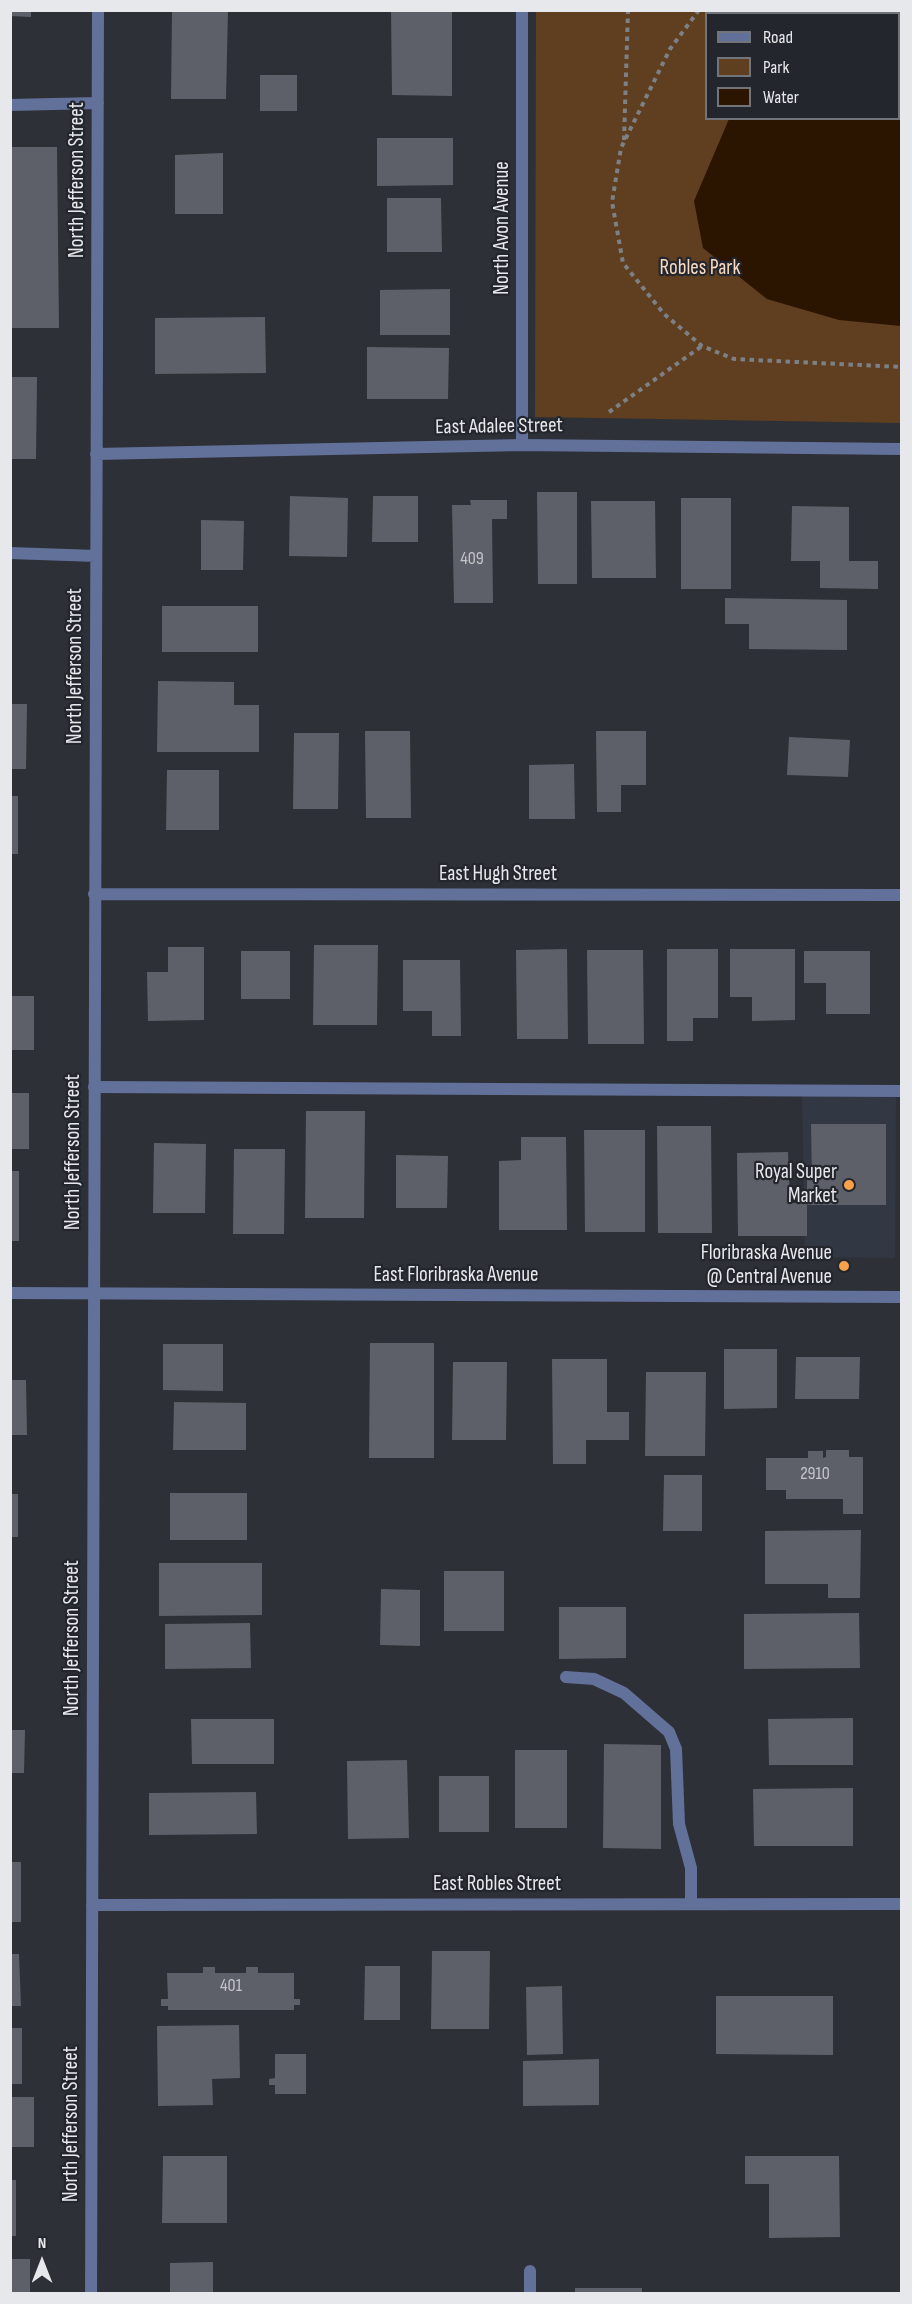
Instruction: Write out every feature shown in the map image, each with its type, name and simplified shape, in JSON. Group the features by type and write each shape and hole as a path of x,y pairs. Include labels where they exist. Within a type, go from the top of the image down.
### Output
{"street":[{"name":"North Jefferson Street","path":"91,2294 98,10"},
{"name":"North Avon Avenue","path":"522,10 522,446"},
{"path":"10,105 98,103"},
{"name":"East Adalee Street","path":"96,454 522,446 902,449"},
{"path":"10,553 96,556"},
{"name":"East Hugh Street","path":"94,894 902,895"},
{"path":"94,1087 902,1091"},
{"name":"East Floribraska Avenue","path":"10,1293 902,1297"},
{"path":"566,1677 594,1679 624,1693 669,1732 676,1749 679,1824 691,1868 691,1904"},
{"name":"East Robles Street","path":"92,1905 902,1904"},
{"path":"530,2271 530,2294"}],"path":[{"path":"628,10 623,143 612,202 623,263 664,314 702,346 734,359 902,367"},
{"path":"623,143 670,49 699,10"},
{"path":"609,412 702,346"}],"shaded area":[{"path":"802,1091 896,1092 895,1258 805,1257"}],"green space":[{"name":"Robles Park","path":"536,11 901,11 901,423 535,417"}],"water":[{"path":"901,11 901,326 839,320 767,299 703,248 694,201 729,120 900,120 900,12 773,12"}],"building":[{"path":"10,10 31,10 31,17 10,16"},
{"path":"172,10 228,10 226,99 171,99"},
{"path":"391,10 452,10 452,96 392,95"},
{"path":"260,75 297,75 297,111 260,111"},
{"path":"377,138 453,138 453,185 377,186"},
{"path":"10,147 57,147 59,328 10,328"},
{"path":"223,153 223,214 175,214 175,155"},
{"path":"387,198 441,198 442,252 387,252"},
{"path":"450,289 450,335 380,335 380,290"},
{"path":"265,317 266,373 155,374 155,318"},
{"path":"367,347 449,348 448,399 367,399"},
{"path":"10,377 37,377 36,459 10,459"},
{"path":"537,492 577,492 577,584 538,584"},
{"path":"290,496 348,498 347,557 289,556"},
{"path":"373,496 418,496 418,542 372,542"},
{"path":"681,498 731,498 731,589 681,589"},
{"path":"470,500 507,500 507,519 492,519 493,603 454,603 452,505 471,505"},
{"path":"591,501 655,501 656,578 592,578"},
{"path":"792,506 849,507 849,561 878,561 878,589 820,588 820,561 791,561"},
{"path":"201,520 244,521 243,570 201,570"},
{"path":"725,598 847,600 847,650 749,649 749,624 725,624"},
{"path":"162,606 258,606 258,652 162,652"},
{"path":"158,681 234,682 234,705 259,705 259,752 157,752"},
{"path":"10,704 27,704 26,769 10,769"},
{"path":"365,731 410,731 411,818 366,818"},
{"path":"596,731 646,731 646,785 621,785 621,812 597,812"},
{"path":"294,733 339,733 338,809 293,809"},
{"path":"789,737 850,740 848,777 787,775"},
{"path":"574,764 575,819 529,819 529,765"},
{"path":"167,770 219,770 219,830 166,830"},
{"path":"10,796 18,796 18,854 10,854"},
{"path":"314,945 378,945 377,1025 313,1025"},
{"path":"168,947 204,947 204,1020 148,1021 147,972 168,972"},
{"path":"567,949 568,1039 517,1039 516,950"},
{"path":"667,949 718,949 718,1018 693,1018 693,1041 667,1041"},
{"path":"730,949 795,949 795,1020 752,1021 752,997 730,997"},
{"path":"587,950 643,950 644,1044 588,1044"},
{"path":"241,951 290,951 290,999 241,999"},
{"path":"804,951 870,951 870,1014 826,1014 826,983 804,983"},
{"path":"403,960 460,960 461,1036 432,1036 432,1011 403,1011"},
{"path":"10,996 34,996 34,1050 10,1050"},
{"path":"10,1093 29,1093 29,1149 10,1149"},
{"path":"306,1111 365,1111 364,1218 305,1218"},
{"path":"811,1124 886,1124 886,1205 807,1205 807,1236 738,1236 737,1153 788,1152 790,1203 807,1203 807,1180 812,1180"},
{"path":"657,1126 711,1126 712,1233 658,1233"},
{"path":"584,1130 645,1130 645,1232 585,1232"},
{"path":"521,1137 566,1137 567,1230 499,1230 499,1161 521,1160"},
{"path":"154,1143 206,1144 205,1213 153,1213"},
{"path":"234,1149 285,1149 284,1234 233,1234"},
{"path":"396,1155 448,1156 447,1208 396,1208"},
{"path":"10,1171 19,1171 19,1241 10,1241"},
{"path":"370,1343 434,1343 434,1458 369,1458"},
{"path":"163,1344 223,1344 223,1391 163,1390"},
{"path":"724,1349 777,1349 777,1408 724,1409"},
{"path":"796,1357 860,1357 859,1399 795,1399"},
{"path":"552,1359 607,1359 607,1412 629,1412 629,1440 586,1440 586,1464 553,1464"},
{"path":"453,1362 507,1362 506,1440 452,1440"},
{"path":"646,1372 706,1372 705,1456 645,1456"},
{"path":"10,1380 26,1380 27,1435 10,1435"},
{"path":"174,1402 246,1403 246,1450 173,1450"},
{"path":"826,1450 849,1450 849,1457 863,1457 863,1514 843,1514 843,1499 786,1499 786,1490 766,1490 766,1458 808,1458 808,1451 823,1451 823,1458 826,1457"},
{"path":"664,1475 702,1475 702,1531 663,1531"},
{"path":"170,1493 247,1493 247,1540 170,1540"},
{"path":"10,1494 18,1494 18,1537 10,1537"},
{"path":"861,1530 860,1598 828,1598 828,1584 765,1584 765,1531"},
{"path":"159,1563 262,1563 262,1615 159,1616"},
{"path":"444,1571 504,1571 504,1631 444,1631"},
{"path":"381,1589 420,1590 420,1646 380,1645"},
{"path":"559,1607 626,1607 626,1658 559,1659"},
{"path":"859,1613 860,1668 744,1669 744,1614"},
{"path":"250,1623 251,1668 165,1669 165,1624"},
{"path":"853,1718 853,1765 769,1765 768,1719"},
{"path":"191,1719 274,1719 274,1764 192,1764"},
{"path":"10,1730 25,1730 24,1773 10,1773"},
{"path":"604,1744 661,1745 661,1849 603,1848"},
{"path":"515,1750 567,1750 567,1828 515,1828"},
{"path":"407,1760 409,1838 348,1839 347,1761"},
{"path":"439,1776 489,1776 489,1832 439,1832"},
{"path":"853,1788 853,1846 754,1846 753,1789"},
{"path":"256,1792 257,1834 149,1835 149,1793"},
{"path":"10,1862 21,1862 21,1922 10,1922"},
{"path":"432,1951 490,1951 489,2029 431,2029"},
{"path":"10,1954 19,1954 21,2006 10,2006"},
{"path":"365,1966 400,1966 400,2020 364,2020"},
{"path":"203,1967 215,1967 215,1973 246,1973 246,1967 258,1967 258,1973 294,1973 294,1999 300,1999 300,2005 294,2005 294,2010 168,2010 168,2006 161,2006 161,1999 168,1999 167,1973 203,1973"},
{"path":"562,1986 563,2054 527,2055 526,1987"},
{"path":"716,1996 833,1996 833,2055 716,2054"},
{"path":"239,2025 240,2078 212,2079 213,2105 158,2106 157,2026"},
{"path":"10,2028 22,2028 22,2084 10,2084"},
{"path":"275,2054 306,2054 306,2094 275,2094 275,2085 269,2085 269,2079 275,2078"},
{"path":"599,2059 599,2105 523,2106 523,2061"},
{"path":"10,2097 34,2097 34,2147 10,2147"},
{"path":"163,2156 227,2156 227,2223 162,2223"},
{"path":"745,2156 839,2156 840,2237 769,2238 769,2184 745,2184"},
{"path":"10,2180 16,2180 16,2236 10,2236"},
{"path":"10,2259 30,2259 30,2294 10,2294"},
{"path":"213,2262 213,2294 170,2294 170,2263"},
{"path":"575,2288 642,2288 642,2294 575,2294"}],"place":[{"name":"Royal Super Market","path":"849,1185"},
{"name":"Floribraska Avenue @ Central Avenue","path":"844,1266"}]}
